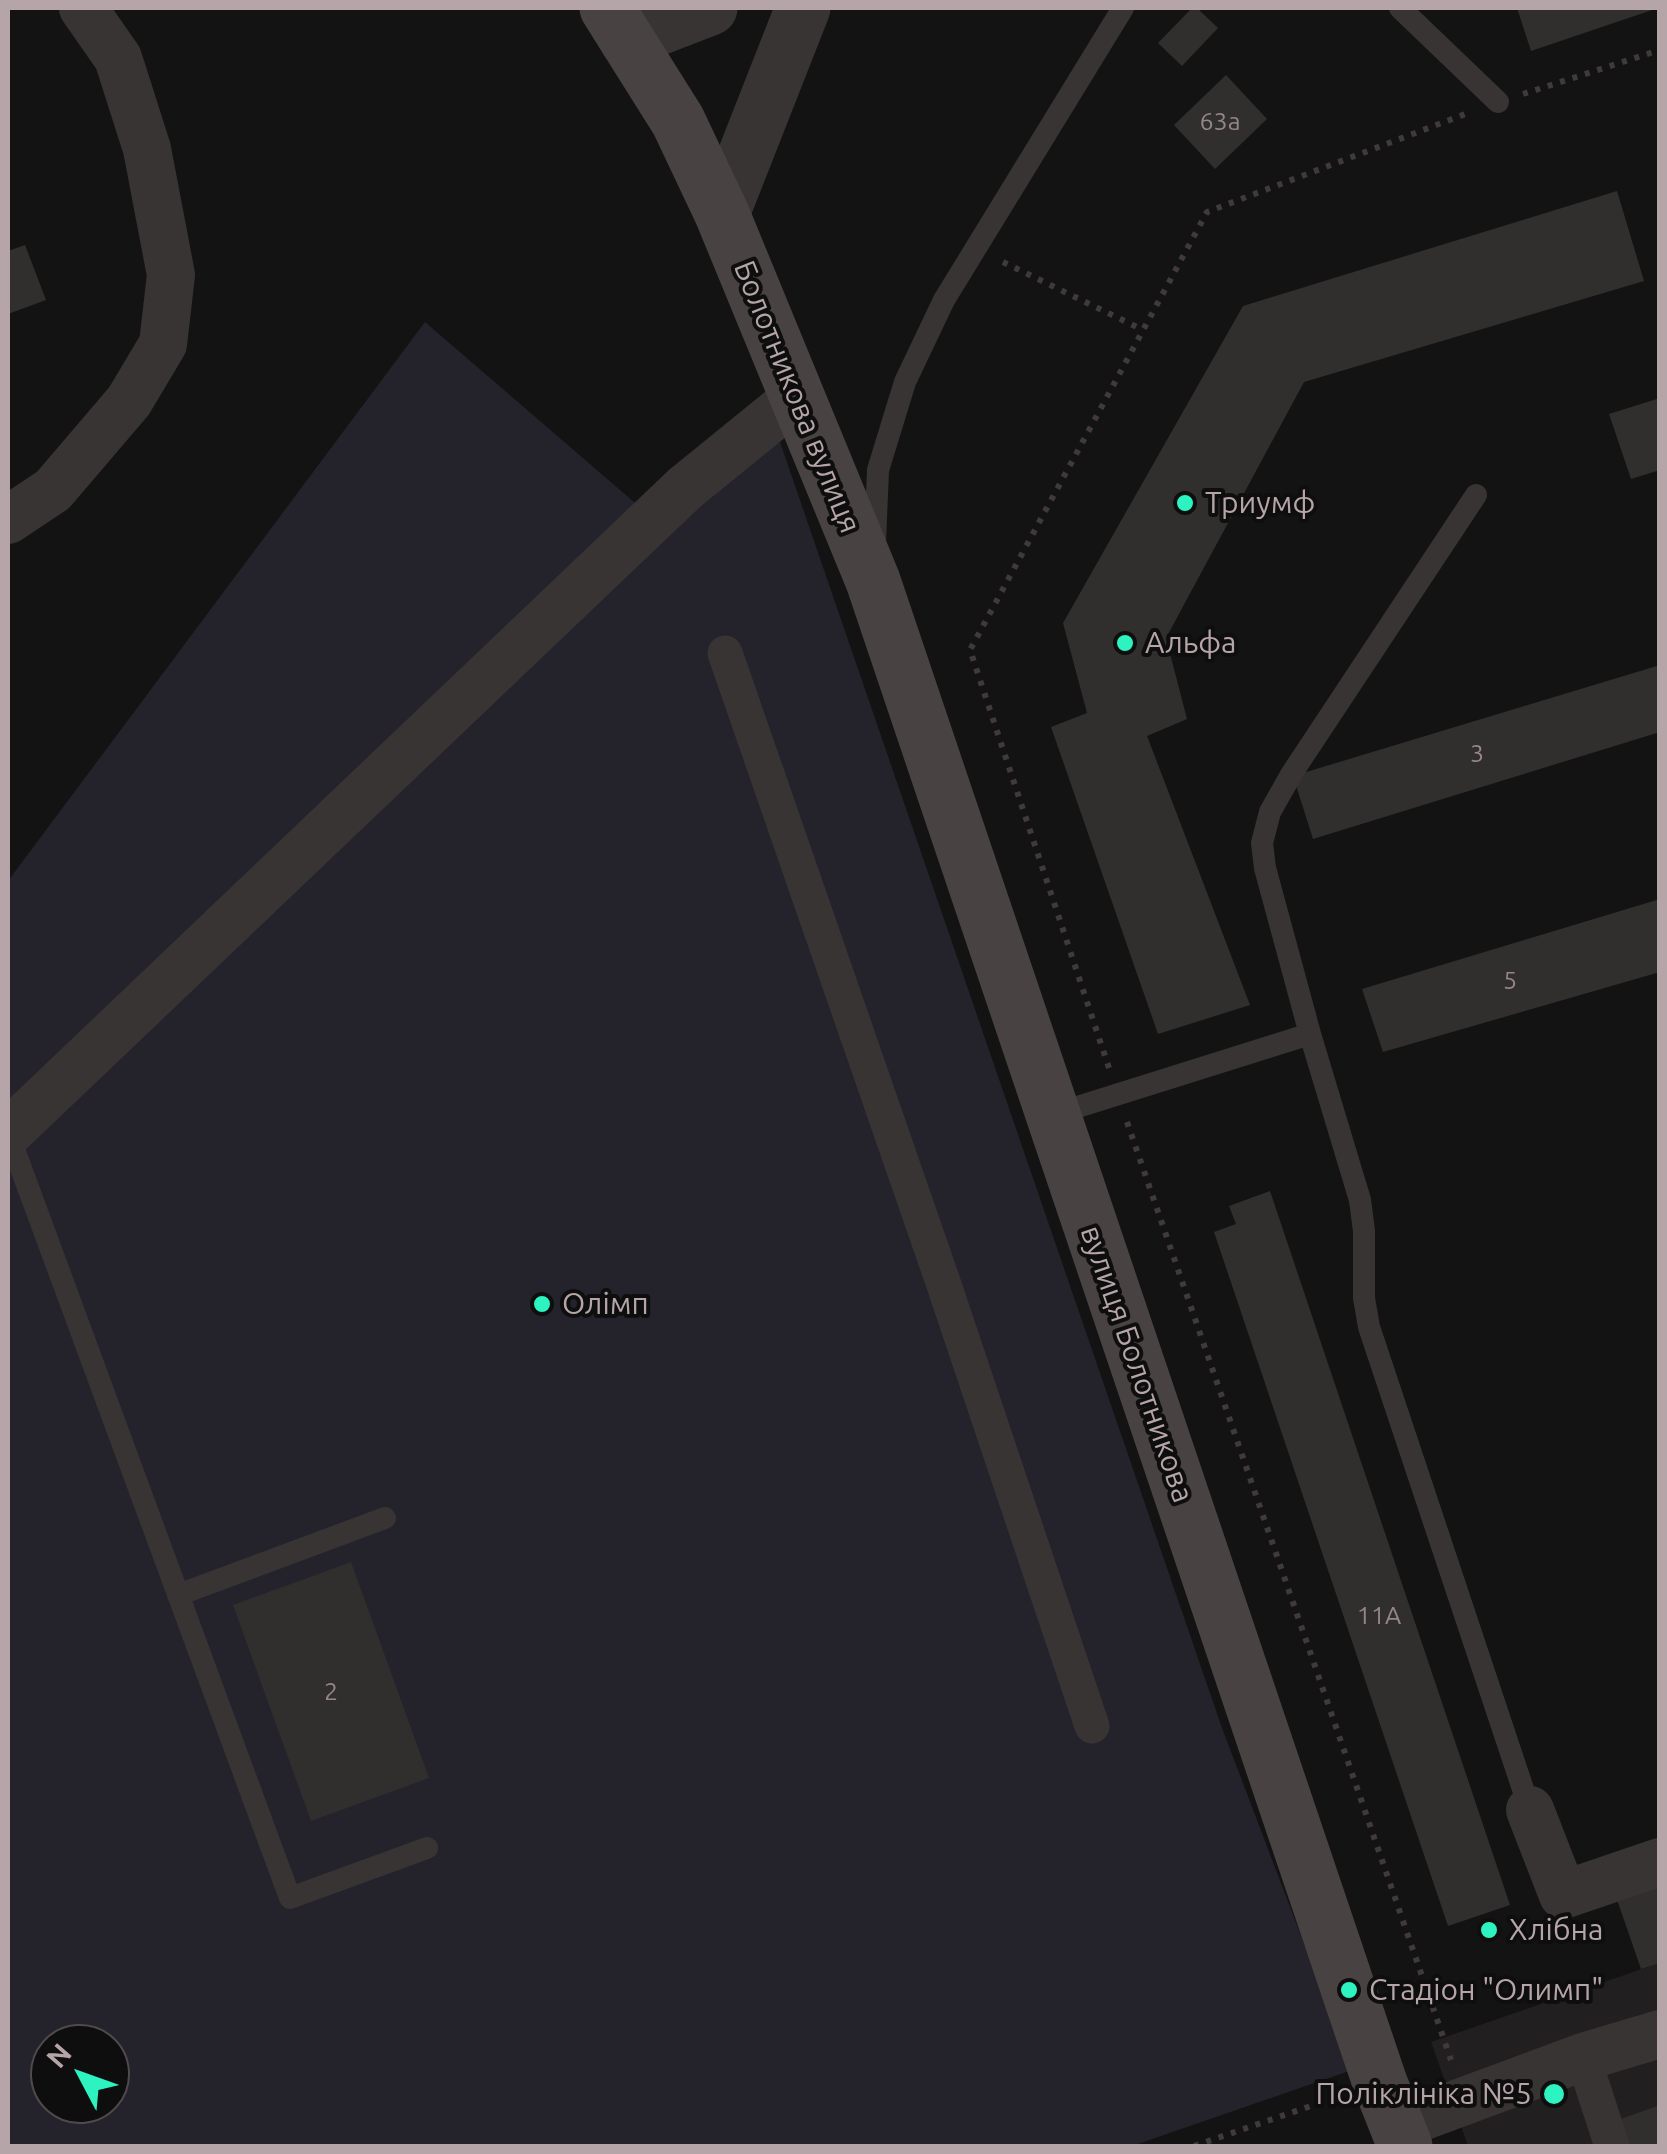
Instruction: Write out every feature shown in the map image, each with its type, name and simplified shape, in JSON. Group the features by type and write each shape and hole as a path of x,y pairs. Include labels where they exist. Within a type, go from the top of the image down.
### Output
{"main road":[{"name":"Болотникова вулиця","path":"617,24 678,121 722,214 872,581"},
{"name":"вулиця Болотникова","path":"872,581 1394,2118"}],"street":[{"path":"8,520 53,490 129,401 163,344 170,276 147,149 118,58 84,8"},
{"path":"617,24 710,8"},
{"path":"722,214 803,8"},
{"path":"8,1133 686,488 796,396"},
{"path":"724,653 943,1282 1092,1726"},
{"path":"1530,1810 1563,1895 1660,1862"},
{"path":"1394,2118 1466,2102 1660,2034"},
{"path":"1583,2058 1612,2146"}],"lane":[{"path":"872,581 878,470 905,382 944,300 1123,8"},
{"path":"1400,8 1498,102"},
{"path":"1476,495 1292,773 1270,812 1262,843 1264,868 1360,1200 1364,1298 1370,1328 1530,1810"},
{"path":"1052,1115 1310,1034"},
{"path":"8,1133 290,1898 427,1848"},
{"path":"178,1595 384,1518"}],"path":[{"path":"1466,2102 1118,1094 970,650 1207,212 1498,102 1660,50"},
{"path":"974,249 1143,330"},
{"path":"1194,2146 1394,2118"}],"shaded area":[{"name":"Олімп","path":"425,322 663,527 723,469 780,442 1222,1728 1352,2070 1132,2146 8,2146 8,881"},
{"name":"Поліклініка №5","path":"1659,1963 1659,2146 1468,2146 1431,2042"}],"building":[{"path":"1192,8 1197,8 1218,28 1182,66 1158,43"},
{"path":"1517,8 1658,8 1531,51"},
{"path":"1226,75 1267,119 1215,169 1174,125"},
{"name":"Триумф","path":"1617,191 1644,281 1304,382 1166,638 1187,719 1147,736 1250,1005 1158,1034 1051,727 1087,713 1063,623 1243,306"},
{"path":"25,245 46,300 8,314 8,251"},
{"path":"1660,398 1660,470 1631,479 1609,414"},
{"path":"1660,665 1660,732 1313,839 1293,776"},
{"path":"1660,899 1660,972 1383,1052 1362,989"},
{"path":"1270,1191 1510,1905 1448,1926 1214,1232 1236,1224 1229,1206"},
{"path":"351,1562 429,1778 311,1821 233,1605"},
{"path":"1660,1875 1660,1963 1641,1969 1614,1891"},
{"path":"1660,2105 1660,2146 1627,2146 1618,2120"}],"place":[{"name":"Триумф","path":"1185,503"},
{"name":"Альфа","path":"1125,643"},
{"name":"Олімп","path":"542,1304"},
{"name":"Хлібна","path":"1489,1930"},
{"name":"Стадіон \"Олимп\"","path":"1349,1990"},
{"name":"Поліклініка №5","path":"1554,2094"}]}
